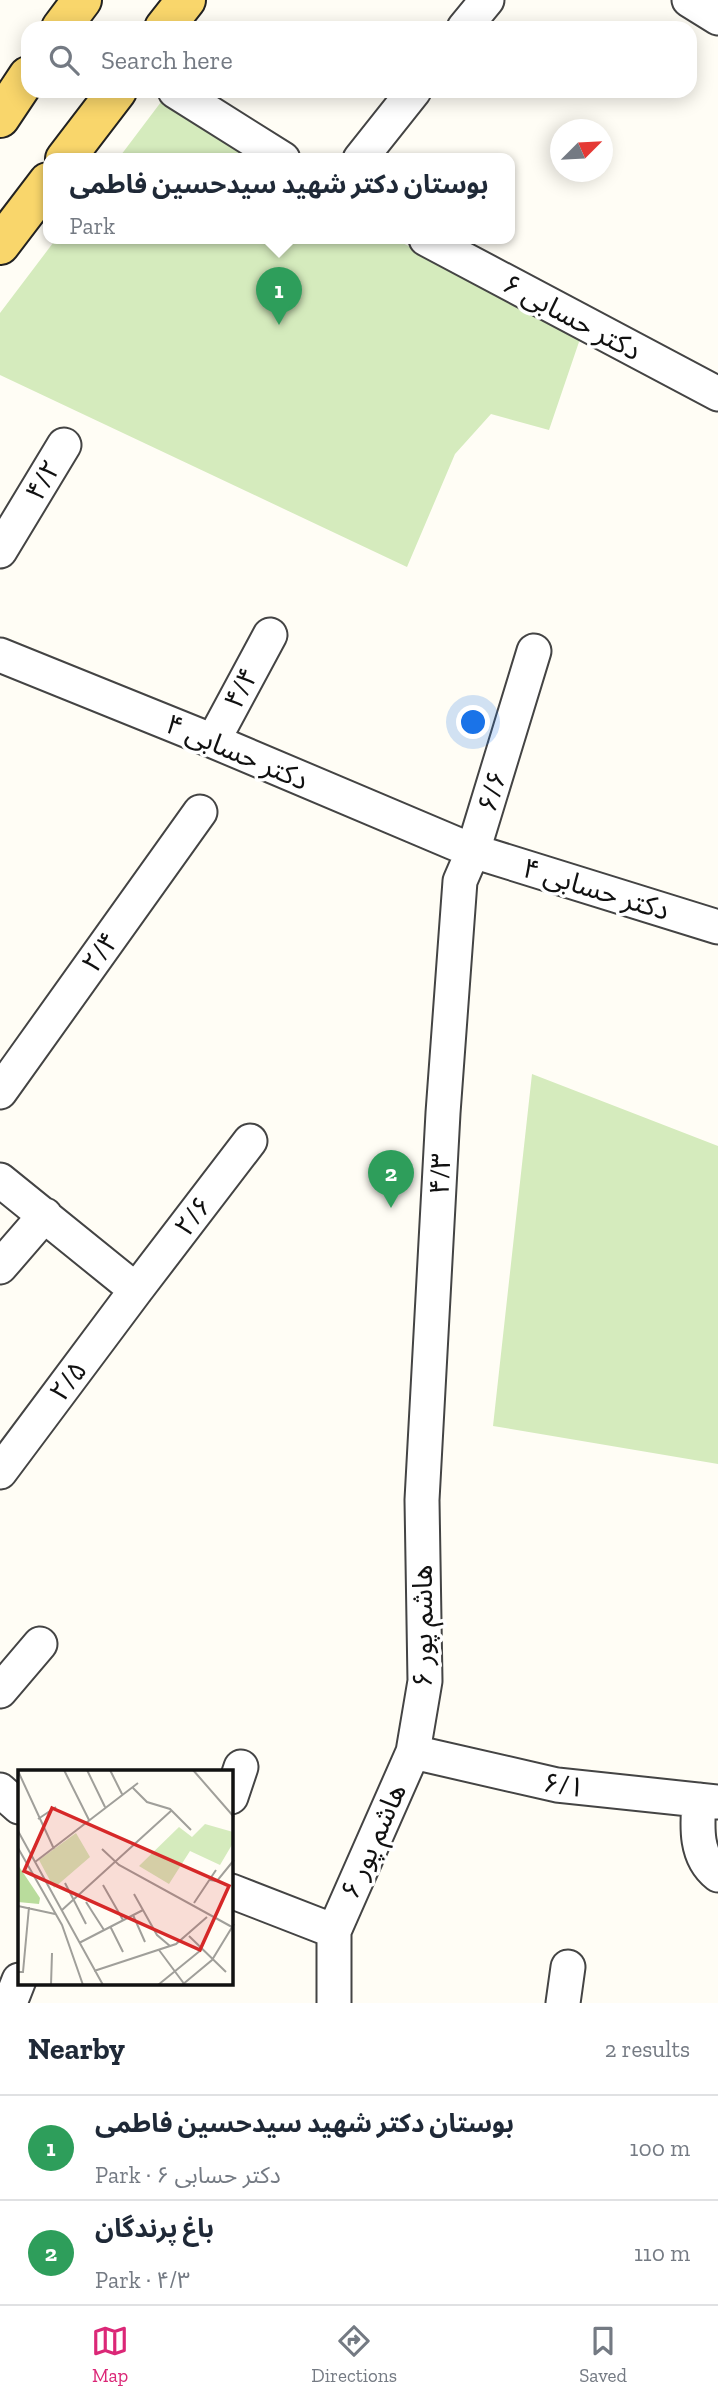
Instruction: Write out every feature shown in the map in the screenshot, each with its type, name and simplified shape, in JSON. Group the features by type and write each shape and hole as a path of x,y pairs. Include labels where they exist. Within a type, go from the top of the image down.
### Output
{"main road":[{"path":"66,21 82,0"},
{"path":"170,21 186,0"},
{"path":"0,118 21,86"},
{"path":"70,153 112,98"},
{"path":"0,245 43,189"}],"street":[{"path":"470,21 487,0"},
{"path":"690,0 718,18"},
{"path":"186,98 274,153"},
{"path":"365,153 408,98"},
{"name":"۶ دکتر حسابی","path":"435,244 718,394"},
{"name":"۴/۲","path":"0,551 64,445"},
{"name":"۴/۴","path":"213,741 270,635"},
{"name":"۶/۶","path":"473,851 534,651"},
{"name":"دکتر حسابی ۴","path":"0,655 473,851"},
{"name":"۲/۴","path":"0,1092 200,812"},
{"name":"۴ دکتر حسابی","path":"473,851 718,927"},
{"name":"۴/۳","path":"422,1500 443,1113 460,881 473,851"},
{"name":"۲/۶","path":"136,1290 250,1141"},
{"path":"0,1180 136,1290"},
{"path":"0,1267 45,1214"},
{"name":"۲/۵","path":"0,1472 136,1290"},
{"name":"هاشم پور ۶","path":"413,1752 425,1681 422,1500"},
{"path":"0,1691 40,1644"},
{"name":"۶/۱","path":"413,1752 557,1786 709,1801"},
{"name":"۶ هاشم پور","path":"334,1931 413,1752"},
{"path":"0,1790 18,1806"},
{"path":"709,1801 697,1823 700,1852 718,1875"},
{"path":"233,1892 334,1931 334,2003"},
{"path":"563,2003 568,1967"},
{"path":"10,2003 18,1983"}],"green space":[{"path":"164,98 249,153 123,153"},
{"path":"52,244 405,244 581,336 549,430 491,414 455,454 407,567 0,375 0,313"},
{"path":"532,1074 718,1146 718,1464 493,1426"}],"place":[{"name":"بوستان دکتر شهید سیدحسین فاطمی","path":"279,325"},
{"name":"باغ پرندگان","path":"391,1208"}]}
